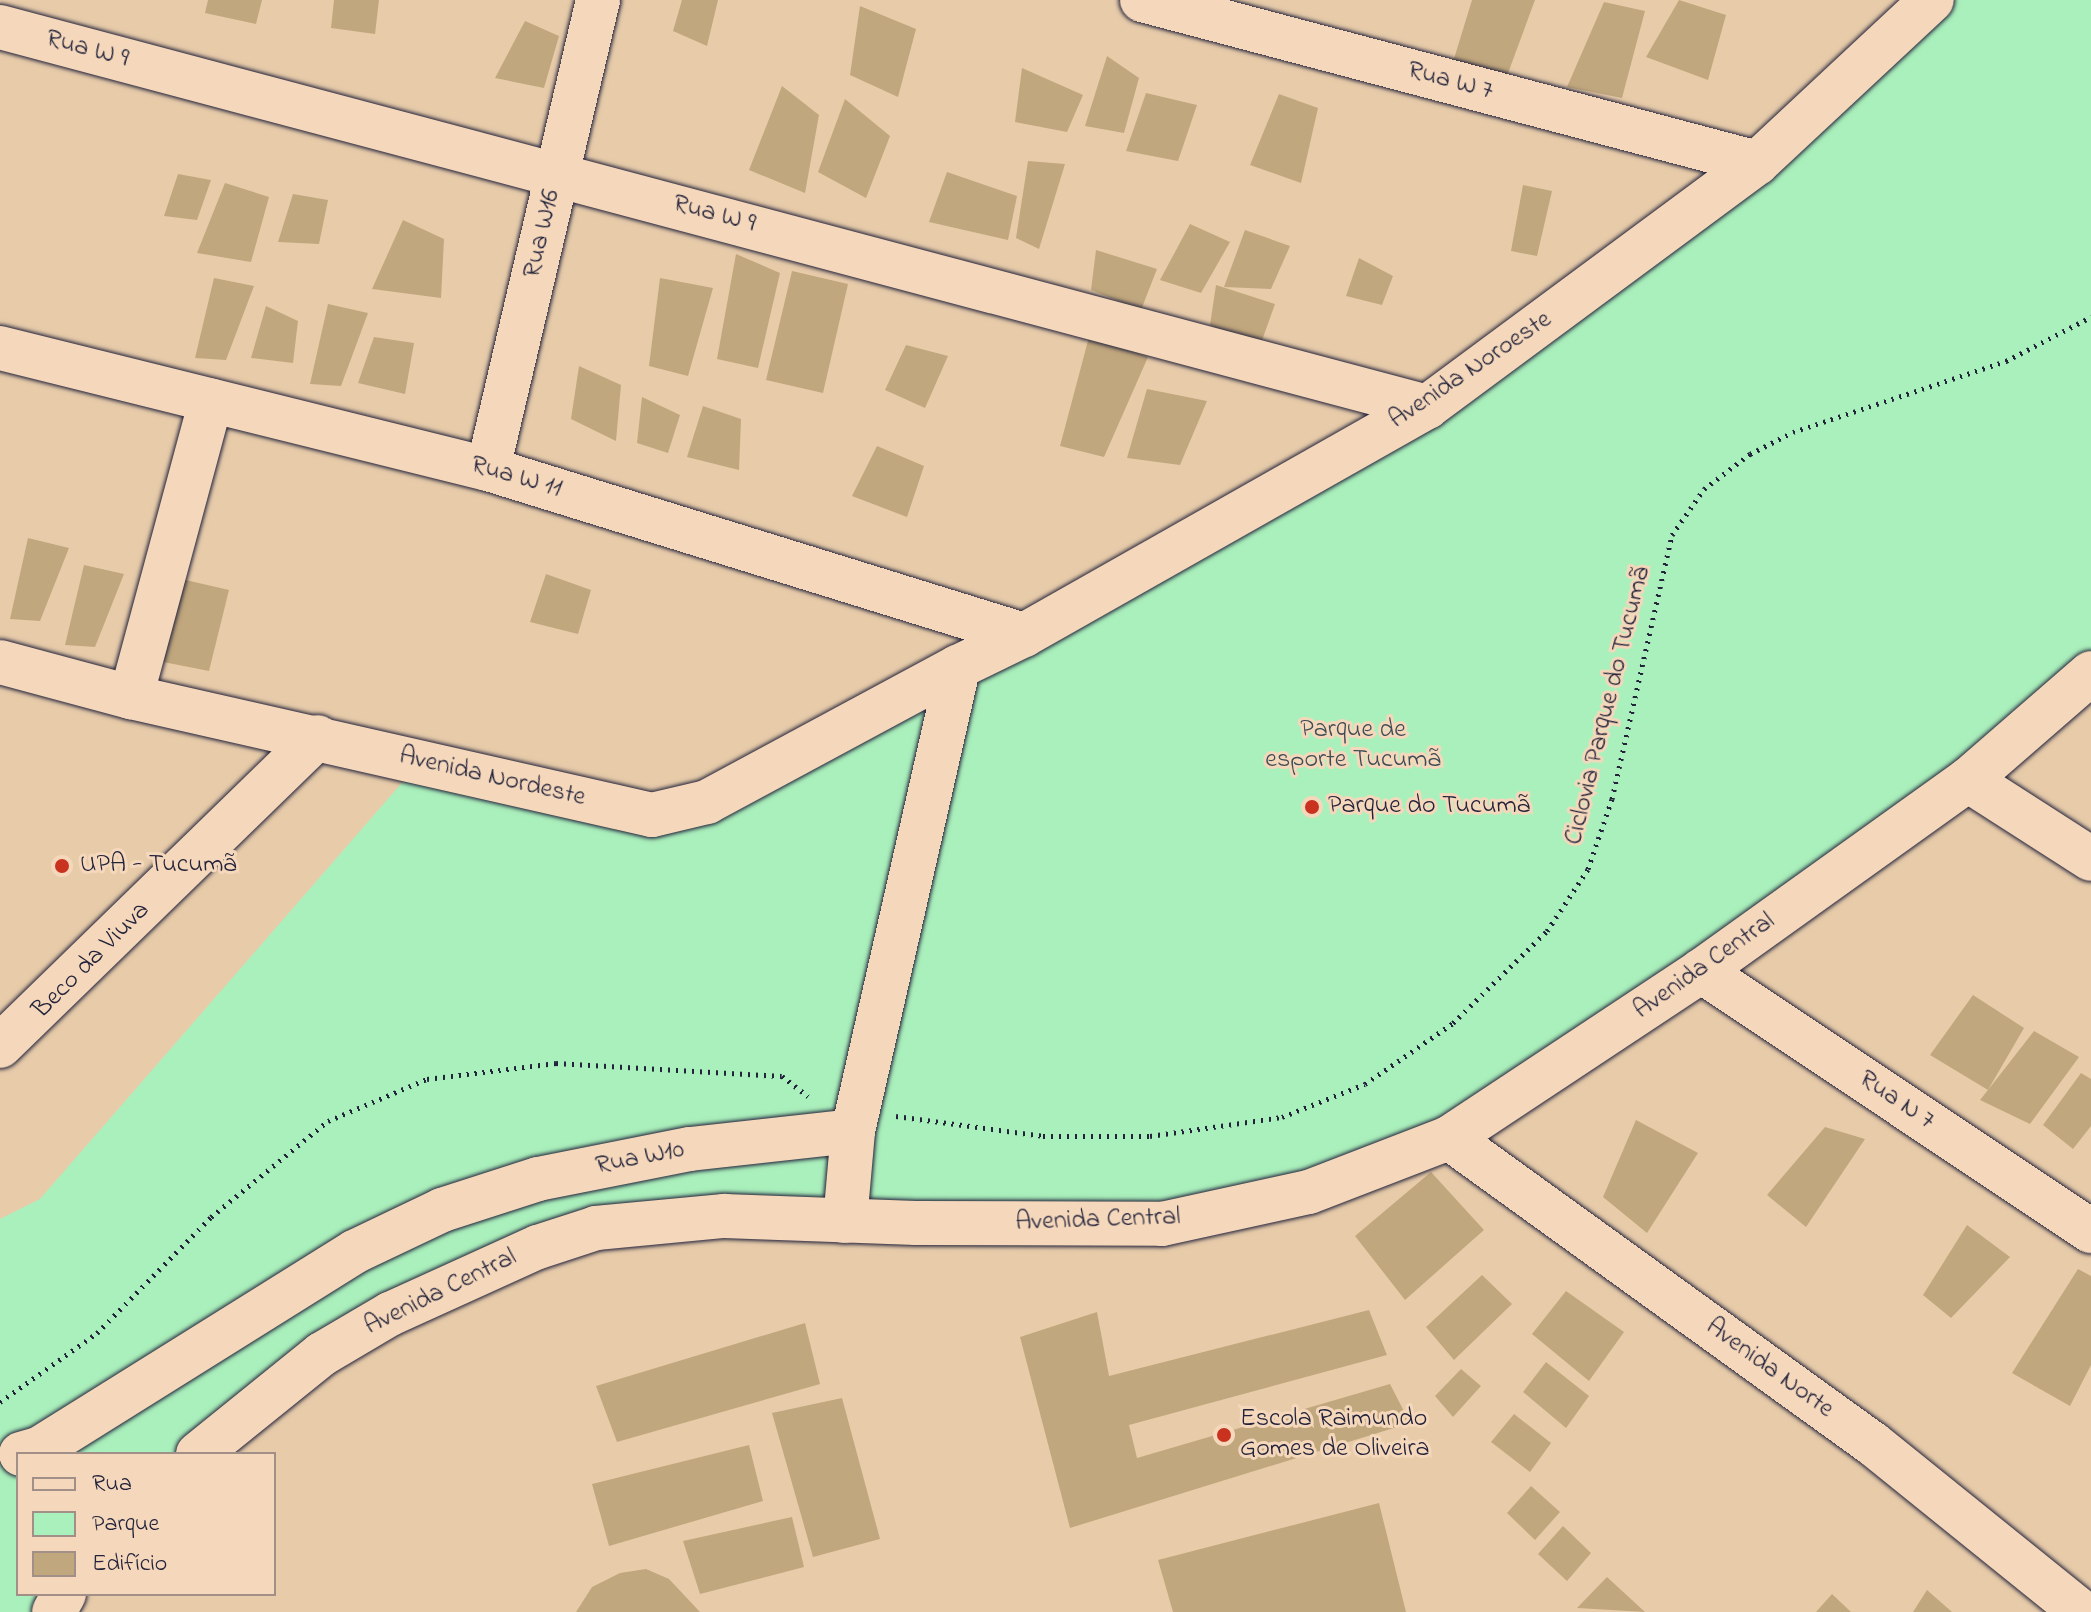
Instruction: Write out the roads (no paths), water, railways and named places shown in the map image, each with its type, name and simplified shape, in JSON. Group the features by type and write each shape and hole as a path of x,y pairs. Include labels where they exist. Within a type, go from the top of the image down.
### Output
{"street":[{"name":"Rua W16","path":"488,469 598,0"},
{"name":"Rua W 7","path":"1142,0 1757,163"},
{"name":"Avenida Noroeste","path":"958,667 1024,635 1427,407 1757,163 1932,0"},
{"name":"Rua W 9","path":"0,27 1427,407"},
{"name":"Rua W 11","path":"0,348 488,469 1024,635"},
{"path":"131,697 211,401"},
{"name":"Avenida Nordeste","path":"0,662 131,697 666,814 707,802 958,667"},
{"path":"845,1221 853,1131 958,667"},
{"name":"Avenida Central","path":"200,1452 322,1354 390,1314 538,1247 596,1228 662,1218 1162,1224 1309,1192 1449,1138 1701,971 1968,780 2091,673"},
{"name":"Beco da Viuva","path":"0,1046 318,737"},
{"path":"1968,780 2091,859"},
{"name":"Rua N 7","path":"1701,971 2091,1231"},
{"name":"Rua W10","path":"28,1452 354,1252 442,1210 538,1179 690,1149 853,1131"},
{"name":"Avenida Norte","path":"1449,1138 1873,1444 2081,1612"}],"place":[{"name":"Parque do Tucumã","path":"1312,807"},
{"name":"UPA - Tucumã","path":"62,866"},
{"name":"Escola Raimundo Gomes de Oliveira","path":"1224,1435"}],"park label":[{"name":"Parque de esporte Tucumã","path":"1353,746"}]}
